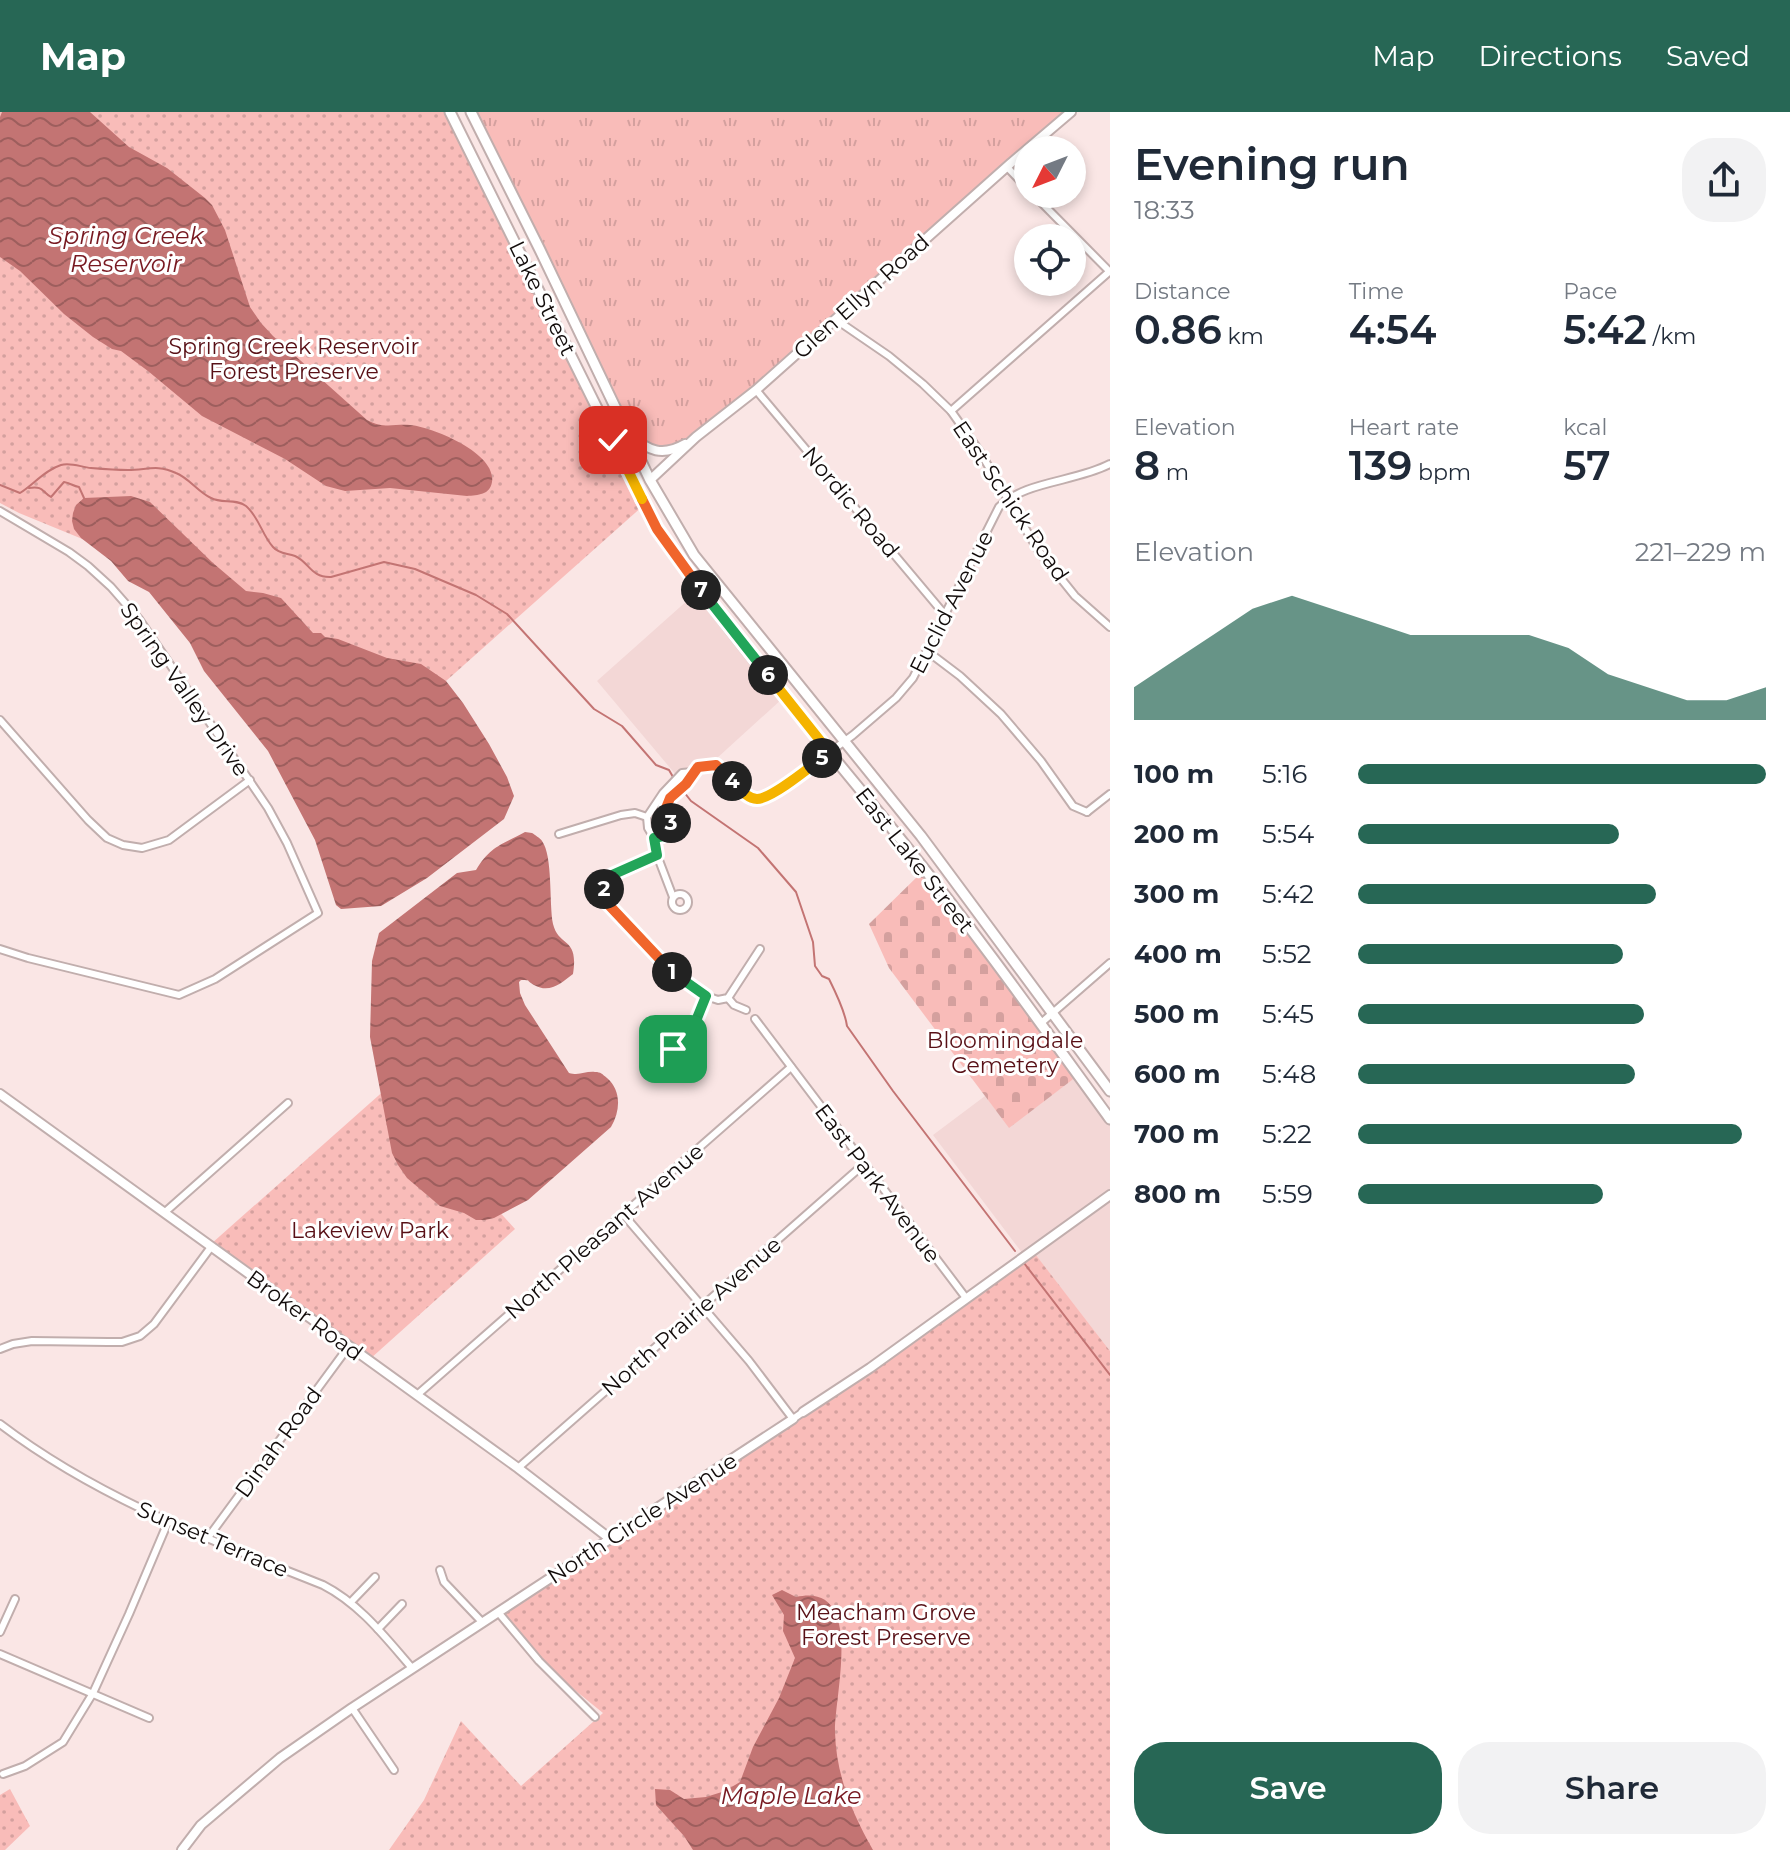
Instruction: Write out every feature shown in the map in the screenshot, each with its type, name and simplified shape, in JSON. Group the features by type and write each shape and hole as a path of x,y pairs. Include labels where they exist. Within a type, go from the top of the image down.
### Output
{"main road":[{"name":"Lake Street","path":"450,112 635,485"},
{"name":"Lake Street","path":"471,112 650,480"},
{"path":"635,485 650,480"},
{"name":"East Lake Street","path":"650,480 694,555 921,836 1110,1091"},
{"name":"East Lake Street","path":"635,485 657,529 682,566 914,857 1110,1119"}],"street":[{"name":"Glen Ellyn Road","path":"650,480 1071,112"},
{"path":"1007,167 1014,174"},
{"path":"951,411 1110,272 1047,208"},
{"name":"East Schick Road","path":"835,319 889,356 951,411 980,452 1038,550 1075,596 1110,627"},
{"name":"Nordic Road","path":"756,390 945,615"},
{"path":"627,432 645,447 666,452 696,437"},
{"path":"1007,499 1110,464"},
{"name":"Euclid Avenue","path":"693,772 698,767 716,765 745,794 757,799 773,794 844,742 906,689 999,507 1007,499"},
{"name":"Spring Valley Drive","path":"0,511 69,552 104,580 139,619 250,780 287,843 318,913 215,979 179,995 0,949"},
{"path":"927,651 1001,714 1041,761 1073,806 1087,814 1110,794"},
{"path":"0,720 99,831 123,845 142,848 176,836 250,780"},
{"path":"673,897 648,828 647,817 663,793 682,773 693,772"},
{"path":"654,838 663,836 672,825 666,808 670,798 684,786 693,772"},
{"path":"559,834 621,815 635,813 647,817"},
{"path":"657,855 612,875 604,888 607,903 668,970 706,996 718,1000 728,998 760,949"},
{"path":"1040,1024 1110,963"},
{"path":"687,1043 706,996"},
{"path":"728,998 734,1005 746,1010"},
{"name":"East Park Avenue","path":"755,1019 966,1298"},
{"name":"North Pleasant Avenue","path":"417,1395 791,1067"},
{"name":"Broker Road","path":"0,1094 518,1468 609,1538"},
{"path":"164,1213 288,1103"},
{"name":"North Prairie Avenue","path":"518,1468 864,1164"},
{"name":"North Circle Avenue","path":"182,1850 201,1825 268,1768 352,1708 870,1368 1110,1195"},
{"path":"623,1214 749,1361 793,1419"},
{"path":"0,1349 32,1341 122,1342 140,1336 154,1324 211,1247"},
{"name":"Dinah Road","path":"207,1539 349,1346"},
{"name":"Sunset Terrace","path":"0,1424 33,1448 119,1500 323,1585 351,1602 412,1668"},
{"path":"3,1774 25,1766 63,1742 93,1693 168,1522"},
{"path":"440,1570 444,1582 482,1622"},
{"path":"351,1602 375,1577"},
{"path":"0,1632 15,1599"},
{"path":"378,1629 402,1604"},
{"path":"498,1612 539,1661 595,1717"},
{"path":"0,1654 149,1718"},
{"path":"352,1708 394,1770"}],"shaded area":[{"path":"698,591 782,699 705,769 696,773 687,788 597,681"},
{"path":"1076,1077 1110,1124 1110,1192 1023,1254 933,1135 985,1096 1009,1127"},
{"path":"1110,1200 1110,1351 1034,1253"}],"green space":[{"name":"Spring Creek Reservoir Forest Preserve","path":"0,112 449,112 644,505 446,681 372,658 0,503"},
{"path":"473,112 1064,112 1037,136 1014,136 1014,156 754,387 694,435 669,448 658,448 645,443 630,430"},
{"name":"Bloomingdale Cemetery","path":"922,872 1076,1077 1009,1128 889,968 869,924"},
{"name":"Lakeview Park","path":"387,1088 515,1229 370,1359 211,1244"},
{"name":"Meacham Grove Forest Preserve","path":"1032,1250 1110,1351 1110,1850 389,1850 424,1800 461,1721 521,1786 603,1713 539,1661 498,1612 870,1368"},
{"path":"10,1789 30,1826 5,1850 0,1850 0,1795"}],"water":[{"name":"Spring Creek Reservoir","path":"2,112 90,112 129,147 167,168 212,205 225,230 250,307 273,336 367,420 383,425 420,427 447,436 474,452 491,471 489,490 467,496 390,488 345,491 326,486 285,459 202,416 121,351 93,337 20,271 0,257"},
{"path":"131,496 150,502 246,591 281,598 313,633 321,633 387,658 421,664 446,681 463,703 507,777 514,796 504,819 427,878 381,906 341,909 336,905 315,840 268,751 204,671 190,643 149,592 128,581 111,561 74,529 73,513 84,498"},
{"path":"525,832 542,841 545,848 553,924 571,948 574,962 573,974 560,984 545,988 521,980 520,993 569,1073 603,1074 615,1088 618,1107 611,1127 528,1200 494,1218 476,1220 440,1206 407,1178 392,1153 370,1037 372,961 379,933 457,873 476,870 492,851"},
{"name":"Maple Lake","path":"782,1590 796,1597 818,1597 831,1606 839,1623 841,1669 835,1732 838,1763 846,1793 873,1850 693,1850 656,1805 655,1789 670,1790 684,1799 706,1797 740,1782 795,1658 783,1631 784,1615 772,1595"}],"waterway":[{"path":"0,485 20,493 50,470 64,464 114,470 169,470 181,475 211,498 246,506 275,549 295,556 319,575 331,577 384,562 415,569 476,595 507,614 594,709 622,726 656,765 669,770 673,777"},
{"path":"29,488 40,488 51,497 64,482 79,487 84,498"},
{"path":"676,782 691,801 758,848 796,892 813,942 815,966 822,976 829,979 847,1026 1015,1251"},
{"path":"1024,1263 1110,1375"}],"route":[{"path":"613,440 657,529 682,566 830,753 773,794 757,799 745,794 716,765 698,767 686,784 670,798 666,808 672,825 663,836 654,838 657,855 612,875 604,888 607,903 668,970 706,996 687,1043 676,1044 673,1049"}]}
